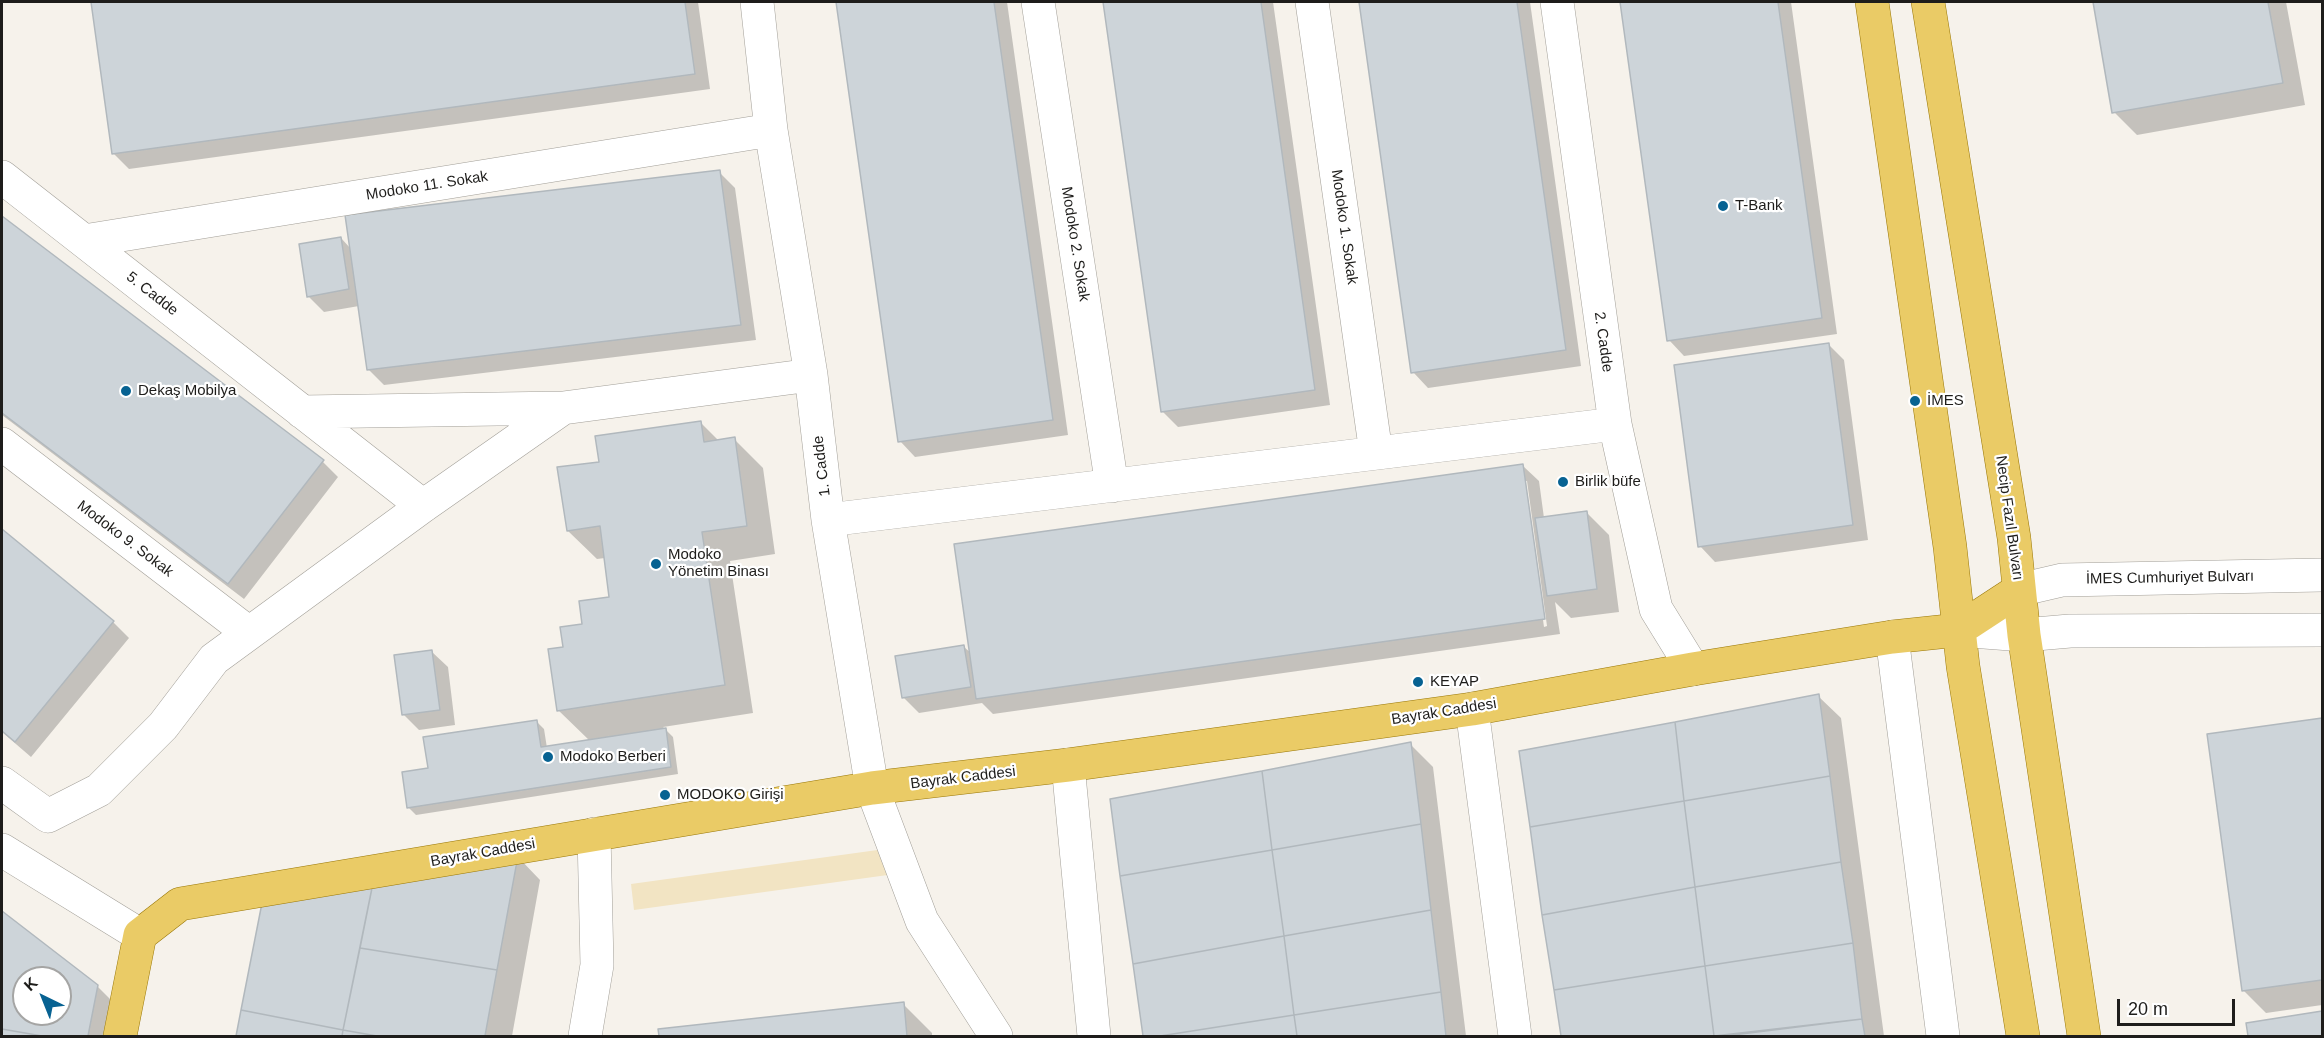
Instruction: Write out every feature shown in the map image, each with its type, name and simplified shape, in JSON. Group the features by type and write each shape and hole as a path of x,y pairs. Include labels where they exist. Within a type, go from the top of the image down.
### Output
{"main road":[{"path":"1872,2 1950,547 1958,630 2023,1036"},
{"name":"Necip Fazıl Bulvarı","path":"1928,2 2014,538 2024,636 2084,1036"},
{"path":"1958,630 2019,590"},
{"name":"Bayrak Caddesi","path":"140,935 180,904 594,834 872,788 1068,765 1472,709 1693,669 1892,637 1958,630"},
{"path":"120,1036 140,935"}],"street":[{"name":"1. Cadde","path":"757,2 771,130 811,375 828,520 872,788 922,921 996,1036"},
{"name":"Modoko 2. Sokak","path":"1038,2 1112,486"},
{"name":"Modoko 1. Sokak","path":"1312,2 1376,453"},
{"name":"2. Cadde","path":"1557,2 1614,424 1656,609 1693,669"},
{"name":"Modoko 11. Sokak","path":"84,241 771,130"},
{"name":"5. Cadde","path":"2,177 423,506"},
{"path":"302,412 564,408 811,375"},
{"path":"2,783 48,816 99,790 163,726 214,659 423,506 564,408"},
{"path":"828,520 1614,424"},
{"name":"Modoko 9. Sokak","path":"2,444 249,633"},
{"name":"İMES Cumhuriyet Bulvarı","path":"2019,590 2062,580 2322,574"},
{"path":"1958,630 2024,636 2103,630 2322,630"},
{"path":"1892,637 1943,1036"},
{"path":"1472,709 1515,1036"},
{"path":"1068,765 1094,1036"},
{"path":"585,1036 597,965 594,834"},
{"path":"2,850 140,935"}],"shaded area":[{"path":"892,848 895,874 634,910 631,884"}],"building":[{"path":"91,2 685,2 695,74 112,154"},
{"path":"836,2 994,2 1053,420 898,442"},
{"path":"1103,2 1261,2 1315,390 1161,412"},
{"path":"1359,2 1517,2 1566,350 1411,373"},
{"path":"1620,2 1778,2 1822,318 1667,341"},
{"path":"2093,2 2268,2 2283,83 2112,113"},
{"path":"720,170 741,325 367,370 345,215"},
{"path":"2,216 324,460 228,584 2,413"},
{"path":"341,237 349,289 307,297 299,244"},
{"path":"1829,343 1853,525 1698,547 1674,365"},
{"name":"Modoko Yönetim Binası","path":"701,421 704,442 735,437 747,526 702,532 725,685 557,711 548,649 563,647 560,627 582,624 579,601 609,597 600,526 567,531 557,467 599,462 595,436"},
{"path":"1523,464 1545,619 976,699 954,544"},
{"path":"1587,511 1597,589 1547,596 1535,518"},
{"path":"2,529 114,621 15,742 2,731"},
{"path":"964,645 971,687 902,698 895,656"},
{"path":"432,650 440,710 402,715 394,655"},
{"path":"1819,694 1830,776 1684,801 1675,722"},
{"path":"2322,718 2322,980 2242,991 2207,734"},
{"name":"Modoko Berberi","path":"537,720 541,747 666,728 671,767 407,808 402,772 428,768 423,737"},
{"path":"1675,722 1684,801 1530,827 1519,751"},
{"path":"1411,742 1421,824 1272,850 1262,771"},
{"path":"1262,771 1272,850 1120,876 1110,799"},
{"path":"1830,776 1841,862 1695,887 1684,801"},
{"path":"1684,801 1695,887 1542,915 1530,827"},
{"path":"1421,824 1431,910 1284,936 1272,850"},
{"path":"1272,850 1284,936 1133,964 1120,876"},
{"path":"518,856 497,970 360,948 373,883"},
{"path":"1841,862 1853,943 1705,966 1695,887"},
{"path":"373,883 343,1030 241,1010 262,903"},
{"path":"1695,887 1705,966 1554,990 1542,915"},
{"path":"1431,910 1441,992 1294,1015 1284,936"},
{"path":"2,911 98,985 88,1036 42,1036 2,1029"},
{"path":"1284,936 1294,1015 1160,1036 1143,1036 1133,964"},
{"path":"1853,943 1862,1019 1714,1036 1705,966"},
{"path":"360,948 497,970 485,1036 377,1036 343,1030"},
{"path":"1705,966 1714,1036 1561,1036 1554,990"},
{"path":"1441,992 1446,1036 1297,1036 1294,1015"},
{"path":"904,1002 907,1036 659,1036 658,1029"},
{"path":"241,1010 343,1030 342,1036 236,1036"},
{"path":"2322,1011 2322,1036 2248,1036 2246,1023"},
{"path":"1294,1015 1297,1036 1160,1036"},
{"path":"1862,1019 1865,1036 1725,1036"},
{"path":"2,1029 42,1036 2,1036"},
{"path":"343,1030 377,1036 342,1036"}],"place":[{"name":"T-Bank","path":"1723,206"},
{"name":"Dekaş Mobilya","path":"126,391"},
{"name":"İMES","path":"1915,401"},
{"name":"Birlik büfe","path":"1563,482"},
{"name":"Modoko Yönetim Binası","path":"656,564"},
{"name":"KEYAP","path":"1418,682"},
{"name":"Modoko Berberi","path":"548,757"},
{"name":"MODOKO Girişi","path":"665,795"}]}
